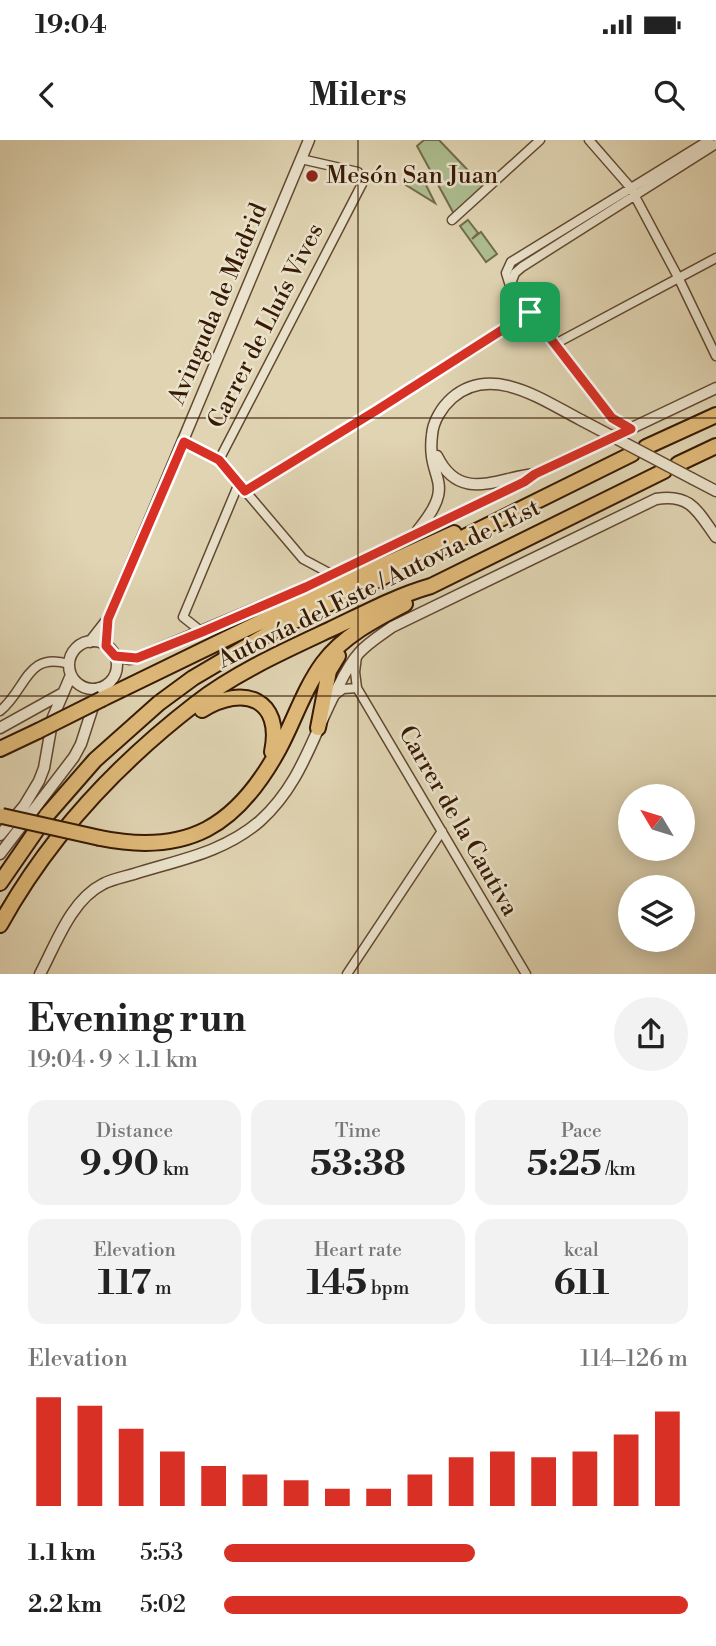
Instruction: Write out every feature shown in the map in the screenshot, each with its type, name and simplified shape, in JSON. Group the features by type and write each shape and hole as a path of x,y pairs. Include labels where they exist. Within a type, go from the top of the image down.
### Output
{"highway":[{"path":"646,447 716,415"},
{"path":"678,464 716,446"},
{"name":"Autovía del Este / Autovia de l'Est","path":"0,883 32,834 95,760 159,703 193,678 265,635 632,454"},
{"name":"Autovía del Este / Autovia de l'Est","path":"0,925 15,897 71,820 126,762 196,703 264,663 406,593 431,586 664,471"},
{"path":"0,749 38,731 100,694 468,527 489,524"},
{"path":"318,728 323,693 335,660 354,640 412,605 431,586"},
{"path":"1,816 100,838 141,844 168,842 194,835 235,810 257,784 325,661 343,643 374,620 416,600"},
{"path":"178,719 198,713 224,698 247,697 258,702 267,709 275,727 270,762"}],"street":[{"name":"Avinguda de Madrid","path":"90,642 108,619 309,140"},
{"path":"452,220 540,140"},
{"path":"589,140 632,192 679,279 716,356"},
{"path":"632,192 709,140"},
{"path":"631,429 612,418 510,286 506,273 511,262 716,144"},
{"name":"Carrer de Lluís Vives","path":"219,460 362,184 358,172 301,159"},
{"path":"555,344 716,258"},
{"path":"245,491 530,312"},
{"path":"414,534 428,517 439,496 440,486 432,445 434,425 446,404 455,395 479,384 502,384 519,389 716,491"},
{"path":"115,656 137,658 306,587 716,388"},
{"path":"595,445 612,429 612,418"},
{"path":"184,442 219,460 303,559 331,574"},
{"path":"432,445 440,463 449,473 470,484 498,483 520,475 535,474"},
{"path":"202,632 183,617 239,483"},
{"path":"40,974 75,910 102,884 192,858 224,845 275,807 306,758 346,670 358,654 392,627 647,501 677,497 688,501 716,537"},
{"name":"Avinguda de Madrid","path":"106,646 108,619"},
{"path":"0,835 24,806 39,781 46,761 53,717 75,648 90,642 106,646 115,656 116,675 100,694 74,757 0,855"},
{"path":"332,698 343,689 357,688 355,672 358,654"},
{"path":"0,711 9,704 33,669 44,660 55,659 70,669 81,685 100,694"},
{"name":"Carrer de la Cautiva","path":"357,688 526,974"},
{"path":"0,728 63,692"},
{"path":"347,974 442,831"}],"green space":[{"path":"424,140 439,140 483,186 454,214 417,146"},
{"path":"420,173 435,203 406,185"},
{"path":"468,220 478,233 472,239 481,232 497,254 486,262 460,226"}],"place":[{"name":"Mesón San Juan","path":"312,176"}],"route":[{"path":"530,312 612,418 631,429 306,587 202,632 137,658 115,656 106,646 108,619 184,442 219,460 245,491 530,312"}]}
